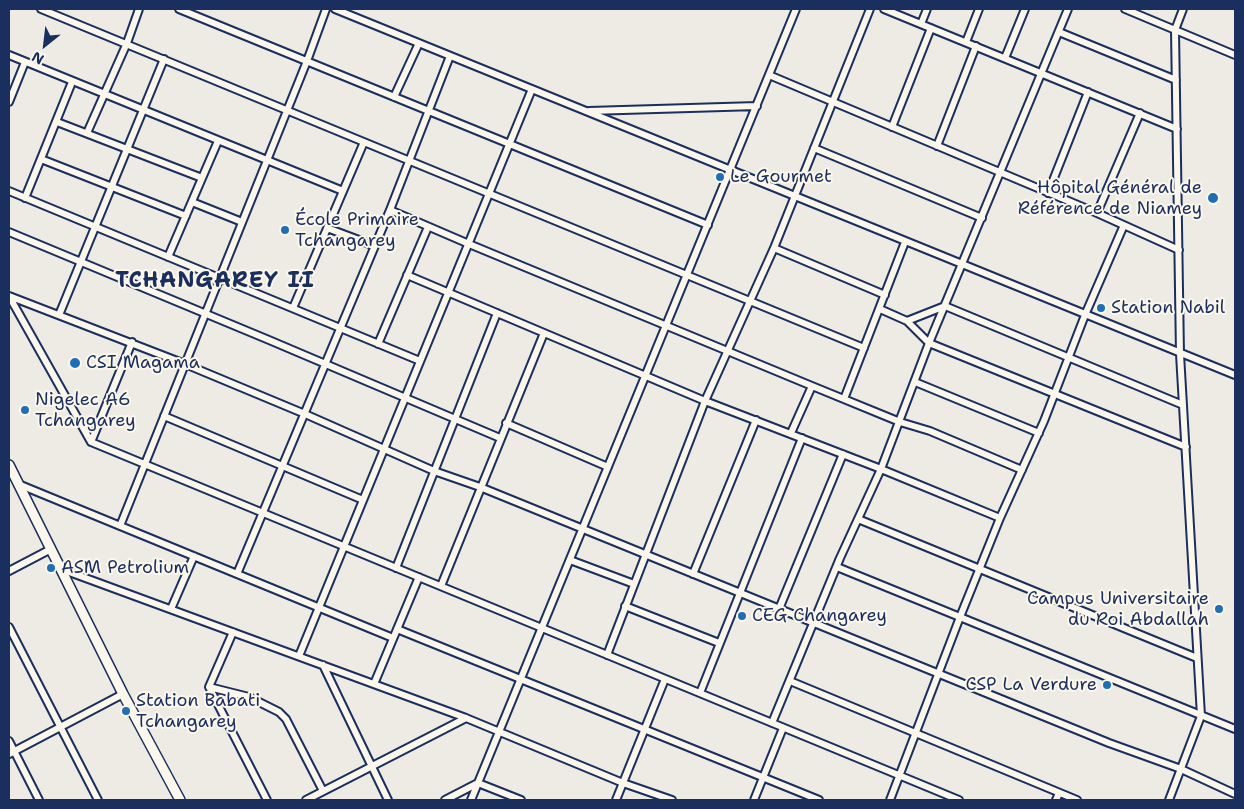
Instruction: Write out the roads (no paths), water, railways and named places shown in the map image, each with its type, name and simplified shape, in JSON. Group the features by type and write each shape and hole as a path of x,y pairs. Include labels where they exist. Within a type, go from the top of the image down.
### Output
{"main road":[{"path":"9,465 124,694 180,800"}],"street":[{"path":"41,9 864,348"},
{"path":"87,133 127,43 139,9"},
{"path":"179,9 708,225"},
{"path":"120,526 307,61 326,9"},
{"path":"335,9 1235,375"},
{"path":"471,800 796,9"},
{"path":"607,655 705,400 774,248 870,9"},
{"path":"884,9 1177,129"},
{"path":"921,24 927,9"},
{"path":"966,42 979,9"},
{"path":"1005,58 1025,9"},
{"path":"772,723 837,567 882,469 929,343 1068,9"},
{"path":"1125,9 1235,55"},
{"path":"1169,800 1201,716 1180,354 1176,30 1184,9"},
{"path":"892,126 931,28"},
{"path":"1059,32 1176,80"},
{"path":"394,97 418,43"},
{"path":"937,146 976,46"},
{"path":"9,56 343,191"},
{"path":"237,574 284,467 340,327 390,210 450,56"},
{"path":"59,315 164,59"},
{"path":"9,102 25,62"},
{"path":"769,75 1048,192 1178,250"},
{"path":"25,198 72,82"},
{"path":"299,656 532,89"},
{"path":"1048,192 1088,92"},
{"path":"586,111 757,106"},
{"path":"1097,213 1140,113"},
{"path":"57,122 202,178"},
{"path":"168,257 218,141"},
{"path":"293,308 364,142"},
{"path":"814,148 982,218"},
{"path":"41,159 186,216"},
{"path":"9,191 420,361"},
{"path":"192,202 242,222"},
{"path":"390,210 812,386 900,422 930,431 1022,470"},
{"path":"890,800 938,672 1000,518 1039,433 1085,315 1124,225"},
{"path":"378,344 428,227"},
{"path":"327,228 375,246"},
{"path":"9,232 500,438"},
{"path":"844,399 905,242"},
{"path":"774,248 885,295"},
{"path":"407,275 646,376 882,469 1000,518"},
{"path":"9,296 132,342 385,448 434,471 480,486 813,624 938,672 1109,743 1181,769 1235,794"},
{"path":"9,296 91,442 959,800"},
{"path":"908,322 945,306 1183,406"},
{"path":"880,309 908,322 929,343 1186,447"},
{"path":"396,568 497,313"},
{"path":"441,586 480,486 544,333"},
{"path":"91,442 132,342"},
{"path":"915,382 1039,433"},
{"path":"791,434 812,386"},
{"path":"164,416 363,500"},
{"path":"693,574 756,420"},
{"path":"506,424 608,466"},
{"path":"700,693 802,438"},
{"path":"779,609 844,454"},
{"path":"18,484 393,638"},
{"path":"858,520 1197,658"},
{"path":"9,571 51,549"},
{"path":"171,609 194,556"},
{"path":"570,560 634,584"},
{"path":"837,567 1235,729"},
{"path":"61,569 466,718 623,783 671,800"},
{"path":"374,684 419,577"},
{"path":"625,606 719,643"},
{"path":"9,627 98,800"},
{"path":"397,629 819,800"},
{"path":"209,687 233,632"},
{"path":"323,665 388,800"},
{"path":"616,800 665,679"},
{"path":"790,681 1076,800"},
{"path":"209,687 248,697 279,712 286,719 323,791"},
{"path":"209,687 267,800"},
{"path":"11,753 124,694"},
{"path":"306,800 466,718"},
{"path":"754,800 783,728"},
{"path":"9,741 11,753 39,800"},
{"path":"445,800 478,783 521,800"},
{"path":"1056,800 1059,793"}],"place":[{"name":"Le Gourmet","path":"720,177"},
{"name":"Hôpital Général de Référence de Niamey","path":"1213,198"},
{"name":"École Primaire Tchangarey","path":"285,230"},
{"name":"Station Nabil","path":"1101,308"},
{"name":"CSI Magama","path":"75,363"},
{"name":"Nigelec A6 Tchangarey","path":"25,410"},
{"name":"ASM Petrolium","path":"51,568"},
{"name":"Campus Universitaire du Roi Abdallah","path":"1219,609"},
{"name":"CEG Changarey","path":"742,616"},
{"name":"CSP La Verdure","path":"1107,685"},
{"name":"Station Babati Tchangarey","path":"126,711"}],"district":[{"name":"TCHANGAREY II","path":"215,281"}]}
